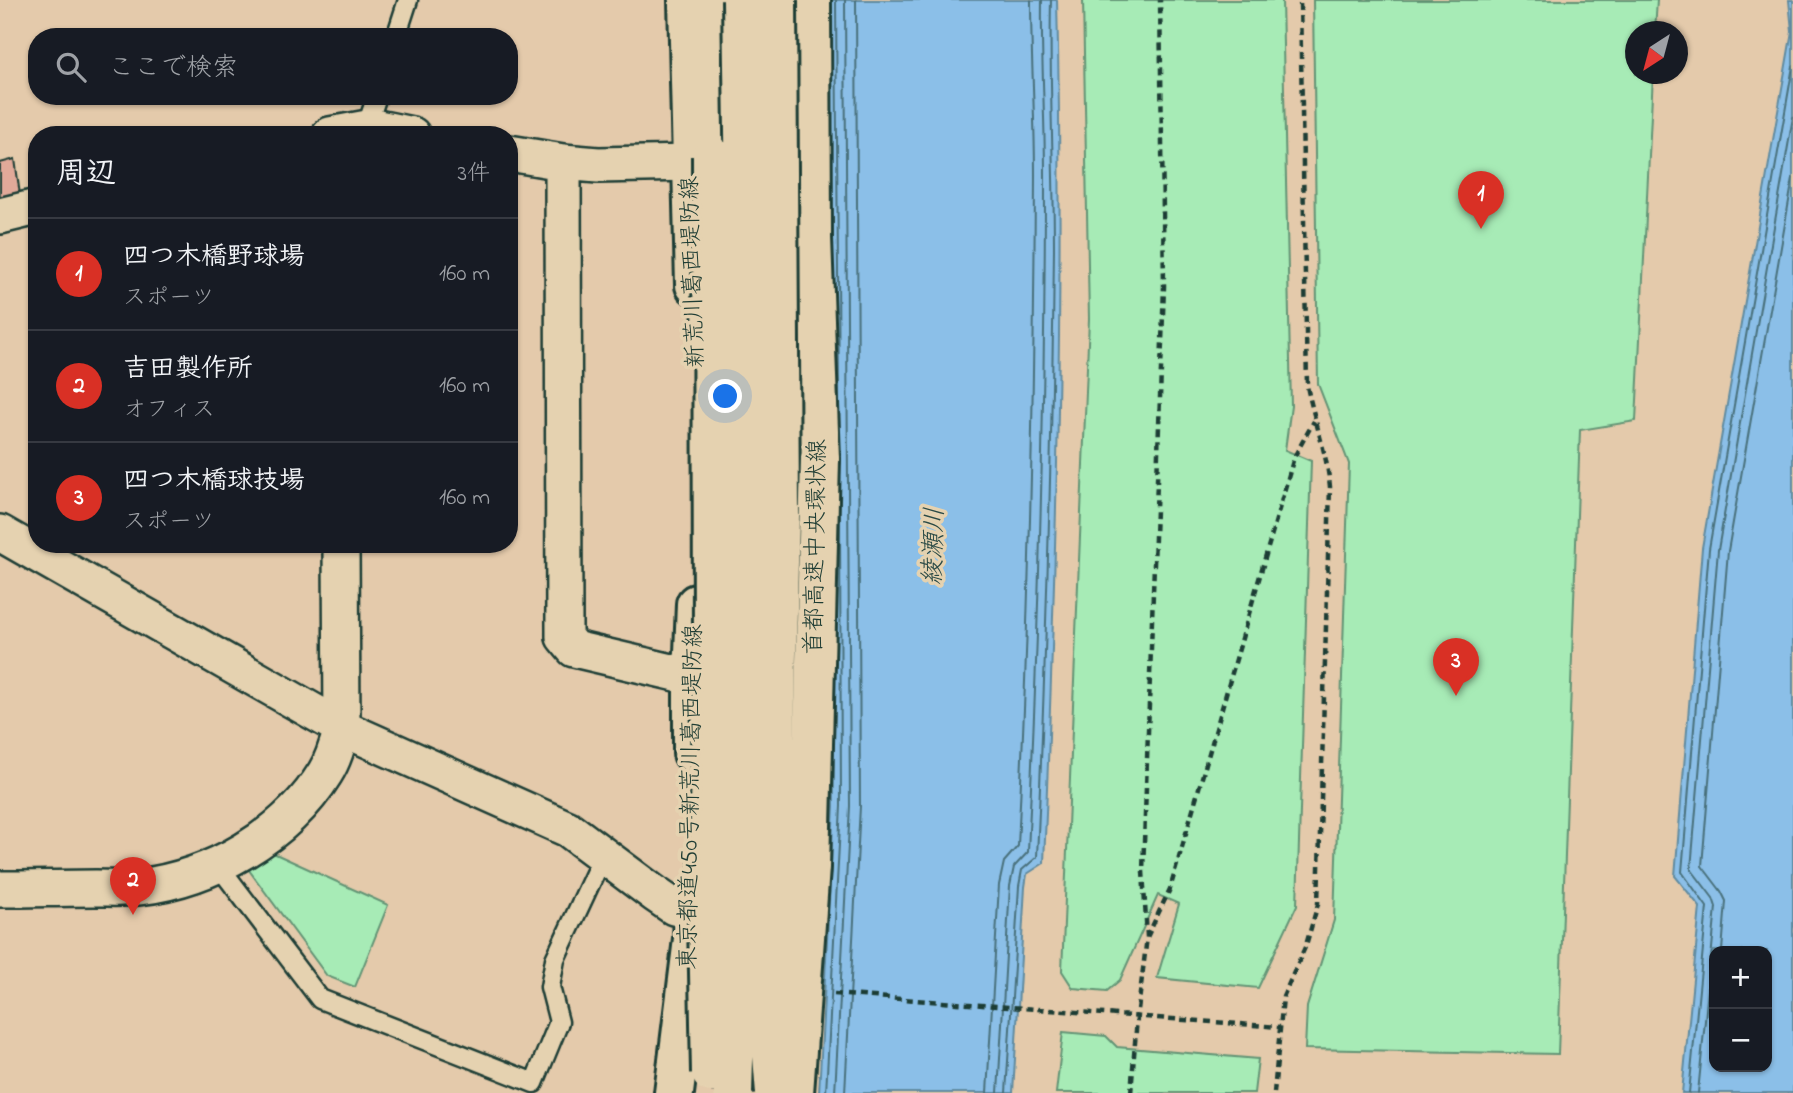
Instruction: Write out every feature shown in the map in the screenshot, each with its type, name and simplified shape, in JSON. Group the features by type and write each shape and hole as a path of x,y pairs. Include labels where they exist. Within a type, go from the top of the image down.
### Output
{"main road":[{"name":"新荒川葛西堤防線","path":"688,0 702,500"},
{"path":"709,0 713,637 708,922 711,1093"},
{"path":"733,1093 750,520 742,0"},
{"name":"新荒川葛西堤防線","path":"702,500 763,153 760,0"},
{"path":"775,1093 769,1018 780,516 778,0"},
{"name":"首都高速中央環状線","path":"794,1093 810,867 820,459 812,238 811,0"},
{"name":"東京都道450号新荒川葛西堤防線","path":"674,1093 693,939 693,677 702,500"}],"street":[{"path":"518,154 598,165 691,163"},
{"path":"563,162 564,637 574,649 693,677"},
{"path":"0,216 28,209"},
{"path":"48,553 342,728 568,829 674,907 694,912"},
{"path":"0,889 139,887 185,877 218,865 283,822 307,797 325,772 335,752 342,728 341,553"}],"lane":[{"path":"399,28 408,0"},
{"path":"218,865 320,999 534,1083 559,1023 550,987 555,958 603,856"}],"path":[{"path":"1132,1093 1137,1018 1147,937 1143,871 1164,286 1160,0"},
{"path":"1274,1093 1283,997 1306,945 1318,904 1330,487 1328,463 1314,420 1307,386 1300,0"},
{"path":"1147,937 1170,889 1294,457 1314,420"},
{"path":"822,993 1280,1027"}],"green space":[{"path":"1083,0 1282,0 1291,406 1285,450 1311,461 1297,905 1258,988 1157,978 1179,904 1158,895 1120,980 1107,991 1073,988 1062,971 1089,319"},
{"path":"1313,0 1657,0 1656,21 1625,21 1625,84 1653,84 1636,421 1580,430 1558,1054 1305,1049 1307,1007 1334,920 1349,464 1318,384"},
{"path":"269,851 388,905 355,987 327,976 246,866"},
{"path":"1063,1032 1106,1036 1117,1047 1258,1059 1254,1093 1056,1093"}],"water":[{"name":"綾瀬川","path":"829,0 1057,0 1060,216 1058,432 1044,863 1027,874 1025,887 1013,1093 819,1093 834,806"},
{"path":"1789,0 1793,0 1793,1093 1682,1093 1700,907 1675,876 1702,548 1792,31"}],"building":[{"path":"15,159 20,195 0,199 0,163"}],"place":[{"name":"四つ木橋野球場","path":"1481,229"},
{"name":"四つ木橋球技場","path":"1456,696"},
{"name":"吉田製作所","path":"133,915"}]}
